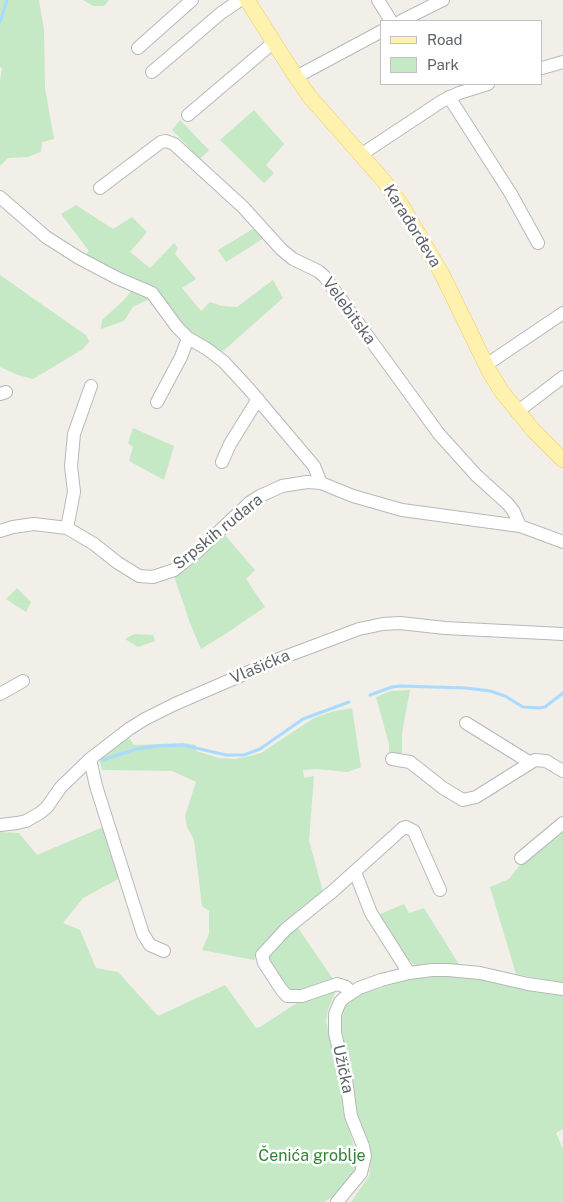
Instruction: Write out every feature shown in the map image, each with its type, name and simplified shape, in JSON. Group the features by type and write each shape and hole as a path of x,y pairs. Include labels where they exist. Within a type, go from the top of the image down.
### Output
{"main road":[{"name":"Karađorđeva","path":"247,0 310,97 384,181 418,232 442,274 486,365 502,392 517,412 563,460"}],"street":[{"path":"138,48 192,0"},
{"path":"152,72 221,13 240,0"},
{"path":"378,0 390,20"},
{"path":"403,20 443,0"},
{"path":"296,77 380,32"},
{"path":"188,115 274,42"},
{"path":"543,68 563,62"},
{"path":"362,156 368,150 449,97 485,85"},
{"path":"449,97 506,187 538,243"},
{"name":"Velebitska","path":"100,188 161,142 166,141 174,144 244,207 281,249 293,259 324,276 439,434 476,475 508,504 520,526"},
{"path":"0,196 46,236 79,258 117,278 152,293 177,327 188,338 224,362 258,400 314,466 321,483"},
{"path":"486,365 563,313"},
{"path":"157,402 181,357 188,338"},
{"path":"517,412 563,377"},
{"path":"67,528 74,492 71,466 74,434 91,386"},
{"path":"222,462 230,444 258,400"},
{"name":"Srpskih rudara","path":"0,531 34,524 67,528 94,544 118,564 139,576 154,578 174,570 197,552 249,503 260,496 282,486 298,483 321,483 353,496 402,510 520,526 563,542"},
{"name":"Vlašićka","path":"0,825 26,821 40,813 62,787 90,759 129,729 175,704 279,659 369,626 400,623 444,628 563,634"},
{"path":"0,694 24,681"},
{"path":"466,723 530,762"},
{"path":"90,759 96,786 143,934 150,945 164,951"},
{"path":"392,759 410,762 443,788 463,800 476,797 535,760 541,760 563,771"},
{"path":"521,858 563,823"},
{"path":"440,890 414,831 406,827 402,828 334,891 286,929 262,955 264,963 280,989 287,996 302,996 337,984 346,987 351,992 381,980 432,970 463,971 563,989"},
{"path":"355,872 371,913 409,973"},
{"name":"Užička","path":"337,1202 361,1172 364,1156 363,1146 351,1116 346,1079 335,1033 334,1019 337,1007 351,992"}],"green space":[{"path":"0,0 39,0 44,30 45,88 54,139 42,142 41,152 27,157 8,158 0,166 0,80 2,69 0,66"},
{"path":"83,0 109,0 104,6 93,6"},
{"path":"254,110 284,144 266,165 274,173 264,183 220,140"},
{"path":"180,120 209,150 200,159 172,130"},
{"path":"76,205 113,229 132,217 147,232 130,252 150,268 174,243 178,248 175,254 196,279 182,288 201,311 210,302 222,306 237,307 273,280 283,298 222,352 191,333 167,307 83,257 89,251 61,214"},
{"path":"258,226 264,238 226,262 218,250"},
{"path":"0,275 87,336 89,342 83,349 33,379 0,367"},
{"path":"131,291 138,292 149,299 133,307 124,321 101,329 102,320"},
{"path":"133,428 174,446 164,480 129,461 133,447 128,443"},
{"path":"225,535 255,570 246,579 265,607 201,649 174,576"},
{"path":"17,588 31,602 26,612 6,599"},
{"path":"134,634 153,635 155,641 138,647 125,639"},
{"path":"410,690 402,733 402,753 389,753 389,744 376,697 391,691"},
{"path":"352,708 361,767 348,772 316,769 303,770 304,778 314,776 309,840 323,892 298,910 254,960 202,950 209,934 209,911 202,906 194,840 187,827 185,816 196,782 172,771 102,770 99,758 127,735 134,745 183,743 196,745 196,751 219,758 235,759 251,756 261,753 314,718"},
{"name":"Čenića groblje","path":"103,827 120,878 83,898 63,923 80,930 96,968 118,972 158,1016 225,985 256,1028 300,1001 336,990 326,1021 338,1075 344,1114 353,1142 356,1164 355,1172 338,1194 324,1202 0,1202 0,832 19,833 37,855"},
{"path":"563,829 563,983 516,974 490,887 509,879 519,866"},
{"path":"404,904 409,913 424,908 460,966 414,965 404,955 378,915"},
{"path":"296,925 333,979 304,991 291,992 268,962 268,957"},
{"path":"437,975 457,975 563,994 563,1129 556,1133 563,1149 563,1202 351,1202 369,1176 371,1154 363,1129 355,1114 350,1072 341,1028 342,1012 347,1002 356,995 411,979"}],"waterway":[{"path":"0,22 7,0"},
{"path":"370,695 400,686 466,688 490,691 505,696 523,707 539,708 545,707 563,693"},
{"path":"103,760 136,749 183,745 226,755 244,755 260,749 303,719 349,702"}]}
